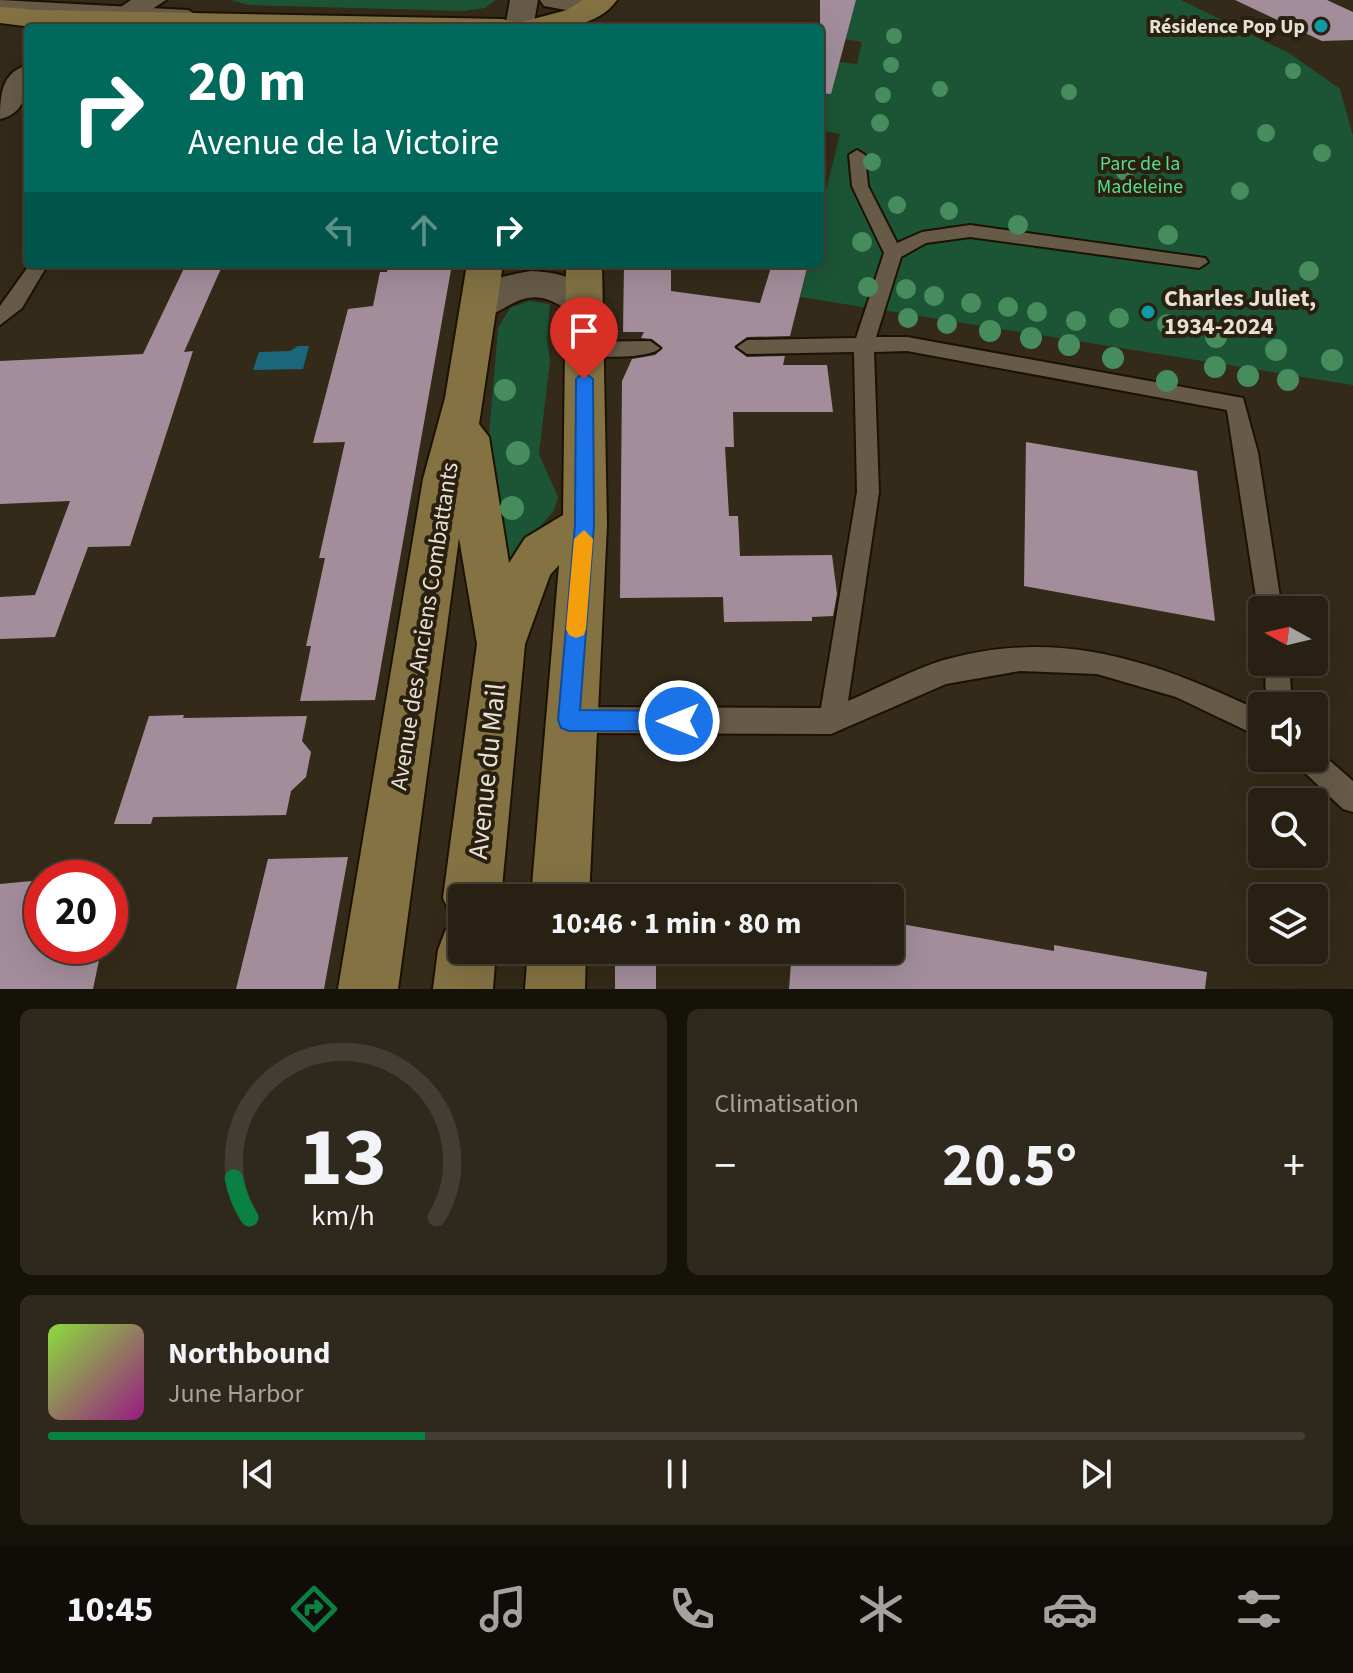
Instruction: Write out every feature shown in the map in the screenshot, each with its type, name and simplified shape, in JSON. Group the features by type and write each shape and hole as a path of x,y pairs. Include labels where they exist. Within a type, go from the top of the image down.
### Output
{"main road":[{"path":"0,15 68,24 136,9 426,24"},
{"path":"547,24 596,12"},
{"name":"Avenue des Anciens Combattants","path":"368,989 442,495 465,398 484,268"},
{"path":"561,884 569,720 585,525 584,284"},
{"name":"Avenue du Mail","path":"465,398 472,485 501,644"},
{"name":"Avenue du Mail","path":"474,884 501,644 531,565 541,552 585,525"},
{"path":"463,989 466,964"},
{"path":"555,989 556,964"}],"street":[{"path":"519,24 524,0"},
{"path":"554,0 596,12"},
{"path":"0,110 24,79"},
{"path":"479,306 505,290 535,283 557,286 584,284"}],"lane":[{"path":"0,4 494,24"},
{"path":"831,721 845,653 868,492 864,343 893,253 860,186 857,155"},
{"path":"893,253 922,238 970,231 1199,262"},
{"path":"0,318 15,303 37,268"},
{"path":"747,347 907,344 1236,404 1247,453 1268,596"},
{"path":"584,349 650,348"},
{"path":"569,720 831,721 944,672 1020,659 1097,662 1180,686 1248,718"},
{"path":"1323,772 1353,799"}],"green space":[{"path":"231,0 495,0 485,8 464,11 248,5"},
{"name":"Parc de la Madeleine","path":"856,0 1181,0 1289,53 1340,89 1353,136 1353,385 800,297 807,268 824,268 824,198 840,134 824,131 824,81 830,61 857,64 862,42 845,39"},
{"path":"529,301 550,304 547,339 550,360 539,454 558,497 554,510 507,567 489,435 498,328 510,308"}],"water":[{"path":"298,346 309,346 303,369 253,370 259,352 290,351"}],"building":[{"path":"820,0 856,0 831,94 824,93 824,24 820,24"},
{"name":"Résidence Pop Up","path":"1235,0 1327,0 1353,12 1353,40 1322,41"},
{"path":"184,268 221,268 184,352 193,351 130,546 88,547 55,637 0,639 0,597 35,595 70,501 0,504 0,361 143,354"},
{"path":"388,268 451,268 375,700 300,701 311,646 306,646 325,558 319,558 345,442 313,443 348,309 373,306 380,272 387,272"},
{"path":"624,268 671,268 671,291 760,303 771,268 807,268 790,336 747,337 734,347 747,357 785,356 783,365 827,365 833,412 733,412 734,447 725,447 729,516 738,516 740,556 832,555 837,594 833,616 812,617 812,621 724,622 723,597 620,598 622,381 632,359 655,355 663,348 652,339 641,338 644,332 623,332"},
{"path":"1026,442 1197,471 1215,621 1024,586"},
{"path":"184,715 183,718 307,716 302,741 311,752 306,777 291,791 286,815 153,817 151,824 114,824 149,716"},
{"path":"348,857 324,989 236,989 268,859"},
{"path":"24,882 24,964 98,964 93,989 0,989 0,884"},
{"path":"904,924 1054,951 1054,945 1207,972 1205,989 789,989 791,964 904,964"},
{"path":"615,964 656,964 656,989 615,989"}],"slow traffic":[{"path":"576,629 584,539"}],"place":[{"name":"Résidence Pop Up","path":"1321,26"},
{"name":"Charles Juliet, 1934-2024","path":"1148,312"}],"route":[{"path":"584,379 585,525 569,720 679,721"}]}
